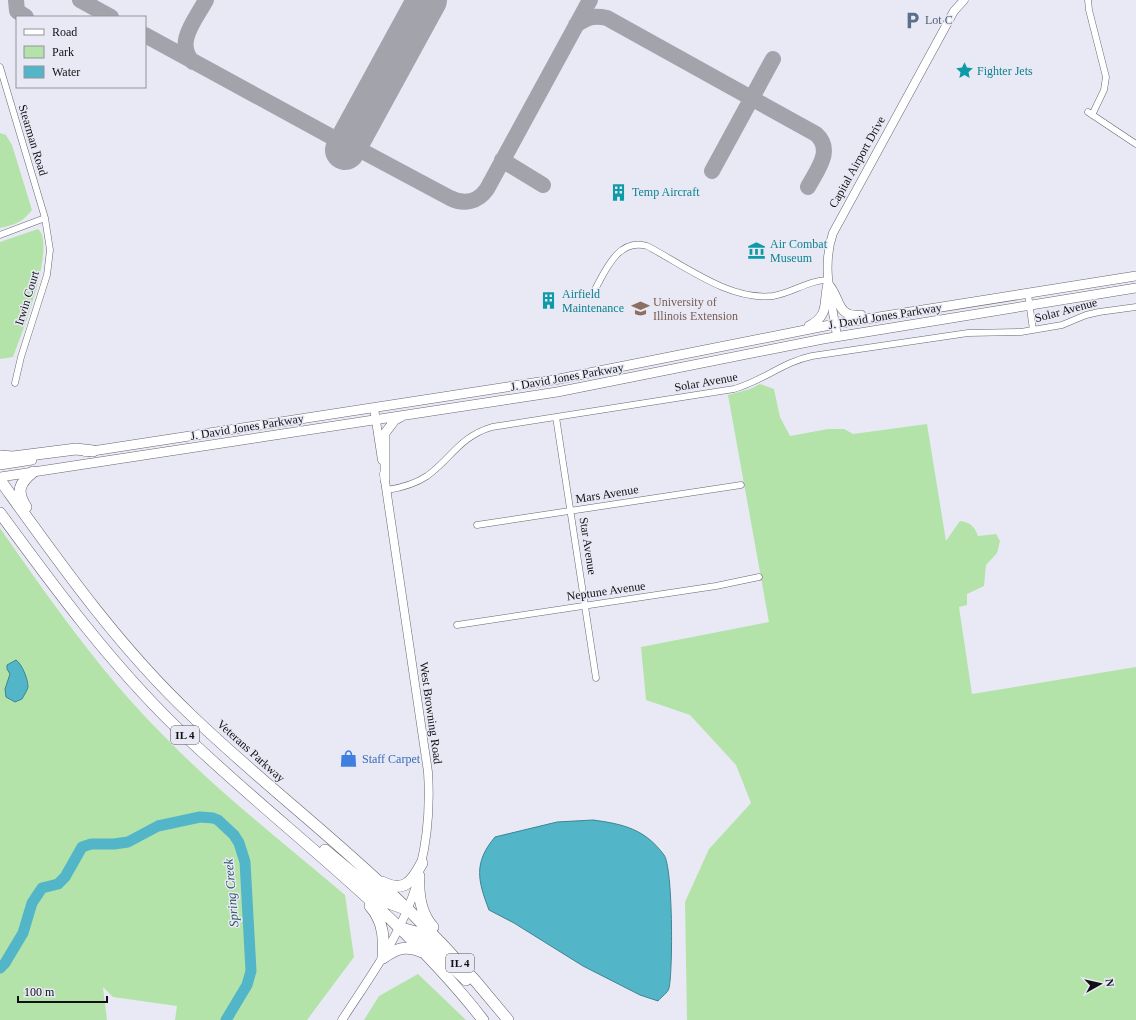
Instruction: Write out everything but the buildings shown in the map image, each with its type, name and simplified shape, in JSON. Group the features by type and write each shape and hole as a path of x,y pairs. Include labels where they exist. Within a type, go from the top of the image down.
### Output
{"highway":[{"path":"0,456 13,458 76,448 93,450"},
{"path":"33,472 21,484 20,495 27,509 67,564 70,576"},
{"name":"Veterans Parkway","path":"0,480 106,623 189,714 378,880 408,909 472,977 508,1020"},
{"name":"IL 4","path":"0,513 62,597 123,671 176,727 400,928 483,1020"},
{"path":"288,827 320,847 389,902 403,909 408,909"},
{"path":"378,880 392,886 404,886 411,881 422,862"},
{"path":"332,866 337,876 377,914 383,934 383,958"},
{"path":"419,876 421,903 426,918 468,965 472,977"},
{"path":"400,928 410,929 416,932 503,1020"},
{"path":"383,958 396,949 405,947 425,954"}],"main road":[{"name":"J. David Jones Parkway","path":"0,465 574,376 835,324 1136,276"},
{"path":"828,282 843,310 851,315 912,306 932,308"},
{"path":"800,331 818,322 822,316 825,308 828,282"},
{"name":"J. David Jones Parkway","path":"0,477 557,392 838,336 1136,288"},
{"path":"385,480 385,433 395,420 405,416"}],"street":[{"path":"952,0 954,11"},
{"name":"Capital Airport Drive","path":"838,336 828,282 827,255 833,233 954,11 964,0"},
{"path":"1088,0 1089,10 1106,78 1104,90 1090,114 1136,144"},
{"name":"Stearman Road","path":"0,67 45,218"},
{"path":"0,236 45,218"},
{"name":"Irwin Court","path":"16,384 21,357 47,274 50,250 45,218"},
{"path":"592,295 616,254 625,248 638,244 647,246 715,283 743,294 773,296 814,281 828,282"},
{"path":"1028,294 1033,330"},
{"name":"Solar Avenue","path":"386,490 399,488 425,477 460,443 479,431 492,427 734,389 758,381 791,362 812,356 968,333 1009,333 1033,330 1062,325 1086,315 1136,307"},
{"name":"West Browning Road","path":"342,1020 383,958 400,928 408,909 422,862 428,813 426,758 374,408"},
{"name":"Star Avenue","path":"556,416 596,678"},
{"name":"Mars Avenue","path":"477,525 741,485"},
{"name":"Neptune Avenue","path":"457,625 716,586 759,577"}],"green space":[{"path":"0,133 6,135 12,145 32,210 18,222 10,226 0,228"},
{"path":"38,229 43,238 43,253 41,271 36,291 13,357 0,359 0,242"},
{"path":"760,384 774,389 780,417 790,436 828,429 844,429 853,434 927,424 946,541 960,521 967,522 972,526 978,536 996,534 1000,541 997,553 986,565 984,586 967,594 967,605 959,607 972,694 1136,667 1136,1020 687,1020 685,902 709,849 751,803 736,765 690,715 646,700 641,647 769,622 728,395 750,389"},
{"path":"0,528 77,635 118,687 140,711 206,777 345,895 354,957 307,1020 175,1020 177,1006 113,997 103,987 107,1020 0,1020"},
{"path":"418,974 466,1020 364,1020 379,996"}],"water":[{"path":"16,660 24,672 28,687 22,699 15,702 6,697 5,689 10,674 7,669 7,665"},
{"path":"593,820 633,829 657,846 664,855 667,863 671,898 670,978 668,990 658,1001 640,995 583,966 514,923 489,910 485,900 480,881 481,864 483,855 495,837 557,822"}],"waterway":[{"name":"Spring Creek","path":"0,968 5,963 23,933 32,903 42,888 58,884 65,877 82,847 91,844 114,844 128,842 158,826 200,817 213,818 218,820 234,835 239,843 245,862 251,971 247,985 226,1020"}],"taxiway":[{"path":"16,0 17,11 24,16"},
{"path":"80,0 109,16"},
{"path":"193,62 188,55 186,39 192,23 206,0"},
{"path":"146,36 330,136 349,144 450,198 465,202 479,197 487,189 590,0"},
{"path":"576,25 591,17 607,18 816,134 824,147 824,153 819,167 808,187"},
{"path":"712,171 773,59"},
{"path":"502,160 543,185"}],"runway":[{"path":"345,150 427,0"}],"place":[{"name":"Lot C","path":"912,20"},
{"name":"Fighter Jets","path":"964,71"},
{"name":"Temp Aircraft","path":"619,192"},
{"name":"Air Combat Museum","path":"757,251"},
{"name":"Airfield Maintenance","path":"549,301"},
{"name":"University of Illinois Extension","path":"640,309"},
{"name":"Staff Carpet","path":"349,759"}]}
